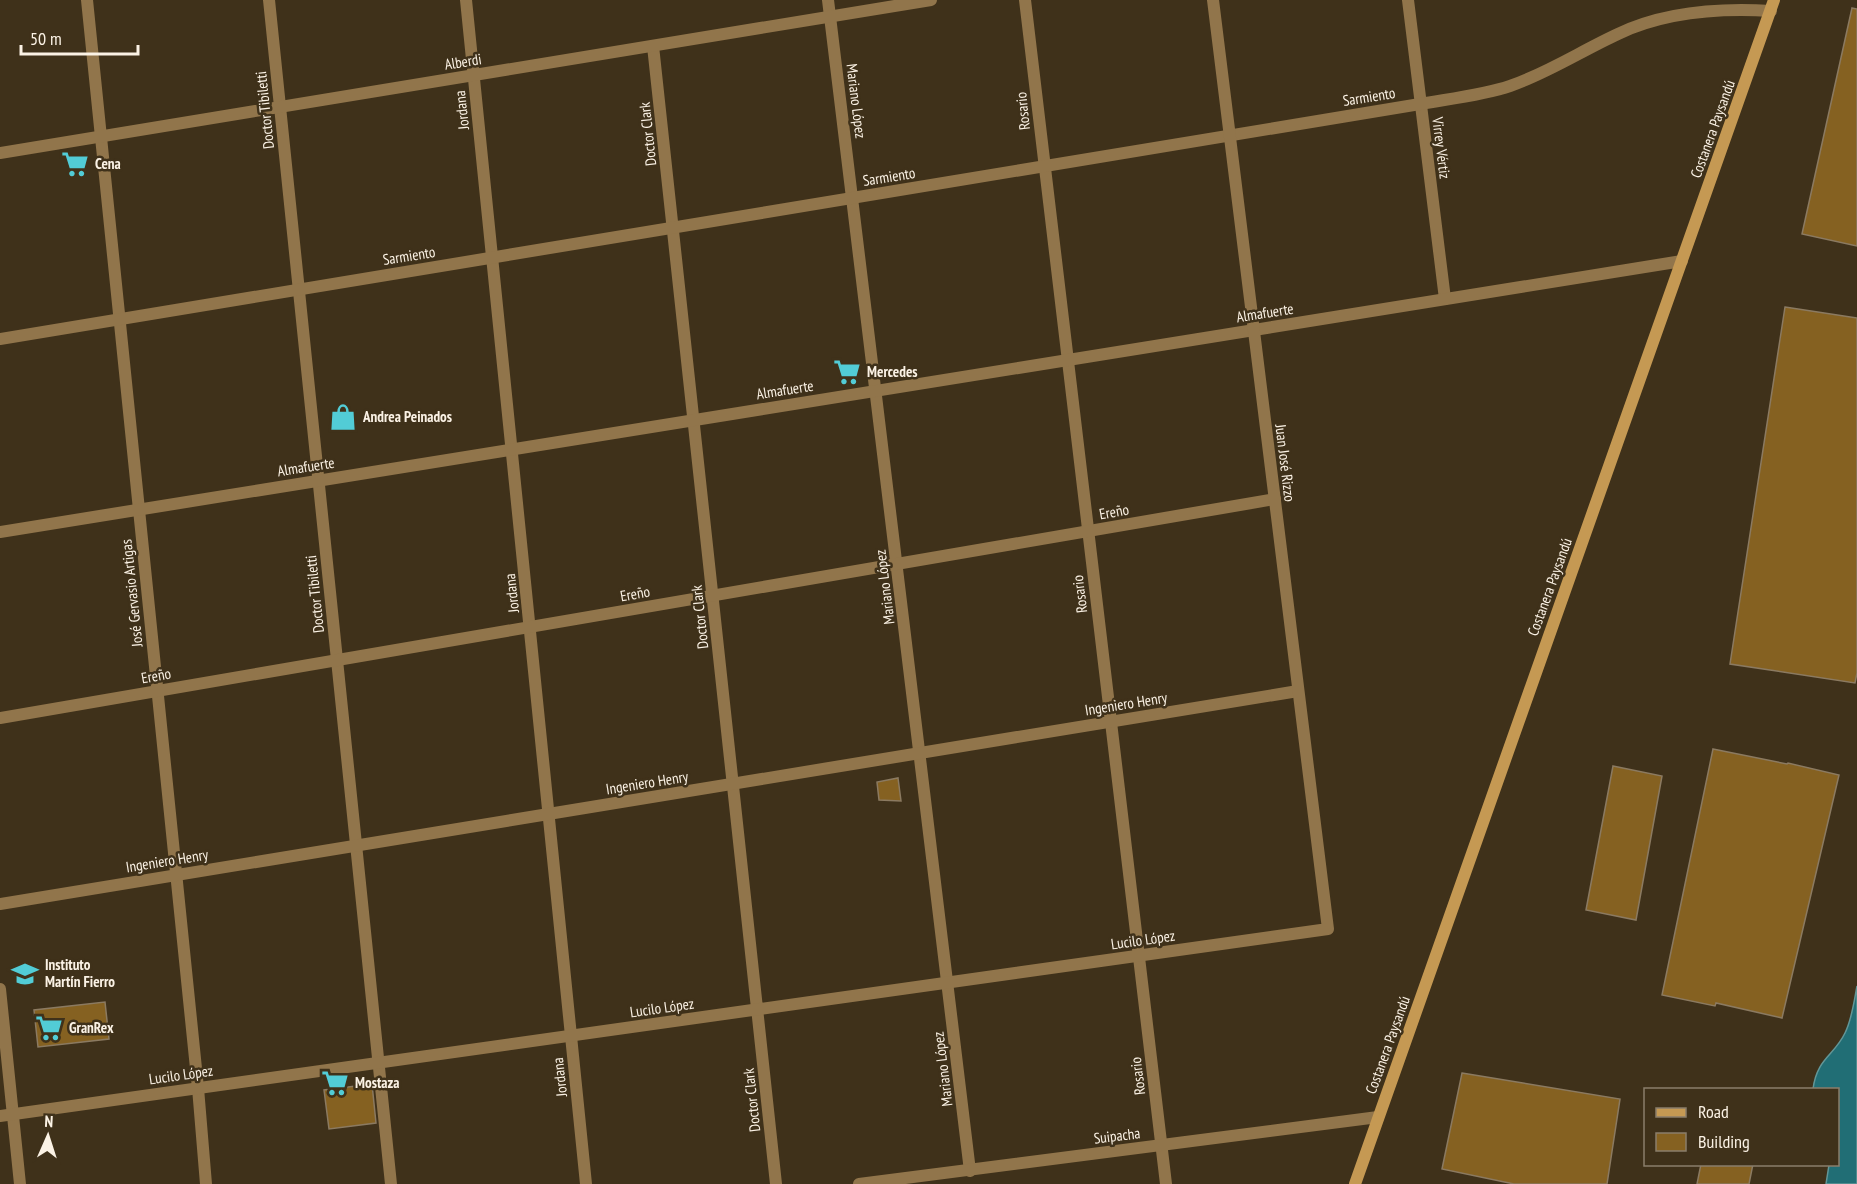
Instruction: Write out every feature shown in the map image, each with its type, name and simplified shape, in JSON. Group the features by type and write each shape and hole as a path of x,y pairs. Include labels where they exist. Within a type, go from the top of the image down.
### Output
{"main road":[{"name":"Costanera Paysandú","path":"1355,1184 1773,5"}],"street":[{"name":"José Gervasio Artigas","path":"87,0 206,1184"},
{"name":"Doctor Tibiletti","path":"269,0 391,1184"},
{"name":"Jordana","path":"466,0 586,1184"},
{"name":"Mariano López","path":"828,0 970,1171"},
{"name":"Alberdi","path":"0,153 931,0"},
{"name":"Rosario","path":"1025,0 1166,1184"},
{"name":"Juan José Rizzo","path":"1213,0 1328,930"},
{"name":"Virrey Vértiz","path":"1408,0 1445,299"},
{"name":"Sarmiento","path":"0,339 1420,104 1509,87 1558,66 1618,33 1652,22 1694,14 1773,5"},
{"name":"Doctor Clark","path":"653,46 776,1184"},
{"name":"Almafuerte","path":"0,532 1682,261"},
{"name":"Ereño","path":"0,718 1275,500"},
{"name":"Ingeniero Henry","path":"0,904 1298,691"},
{"name":"Lucilo López","path":"0,1116 1328,930"},
{"path":"0,989 20,1184"},
{"name":"Suipacha","path":"859,1184 1378,1116"}],"water":[{"path":"1857,986 1857,1184 1826,1184 1829,1166 1839,1166 1839,1088 1813,1088 1818,1070 1841,1041 1852,1010"}],"building":[{"path":"1852,8 1857,9 1857,246 1802,234"},
{"path":"1785,307 1857,318 1857,673 1855,683 1730,664"},
{"path":"1713,749 1839,775 1782,1018 1716,1003 1715,1006 1662,995"},
{"path":"1613,766 1662,776 1636,920 1586,910"},
{"path":"898,778 901,801 879,800 877,782"},
{"path":"105,1002 109,1039 38,1047 34,1010"},
{"path":"1462,1073 1620,1099 1607,1184 1514,1184 1442,1169"},
{"path":"372,1084 376,1123 329,1129 324,1090"},
{"path":"1701,1166 1753,1166 1749,1184 1697,1184"}],"place":[{"name":"Cena","path":"75,164"},
{"name":"Mercedes","path":"847,372"},
{"name":"Andrea Peinados","path":"343,417"},
{"name":"Instituto Martín Fierro","path":"25,974"},
{"name":"GranRex","path":"49,1028"},
{"name":"Mostaza","path":"335,1083"}]}
